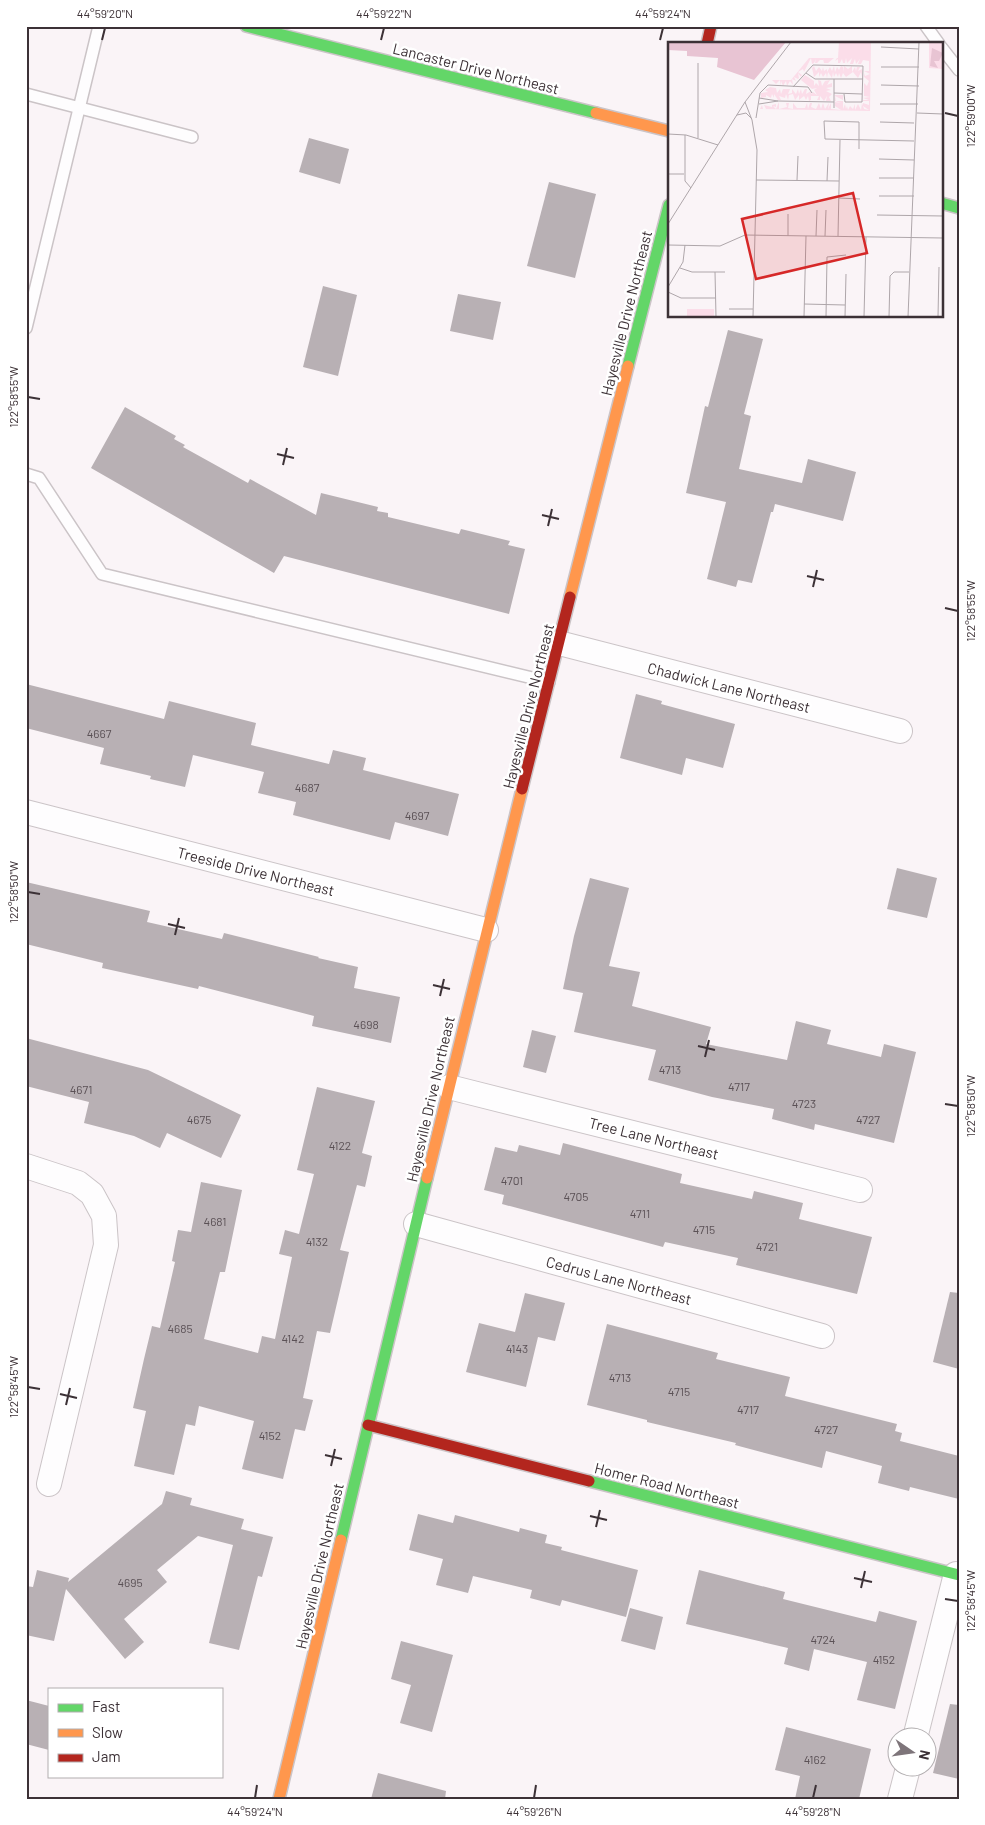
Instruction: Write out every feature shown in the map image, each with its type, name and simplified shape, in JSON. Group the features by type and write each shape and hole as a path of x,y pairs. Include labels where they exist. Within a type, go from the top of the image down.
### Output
{"street":[{"name":"Lancaster Drive Northeast","path":"246,26 668,131"},
{"path":"708,42 712,26"},
{"path":"942,203 959,208"},
{"name":"Hayesville Drive Northeast","path":"278,1799 486,930 668,208"},
{"name":"Chadwick Lane Northeast","path":"559,643 900,731"},
{"name":"Treeside Drive Northeast","path":"26,812 486,930"},
{"name":"Tree Lane Northeast","path":"449,1087 860,1190"},
{"path":"26,1166 78,1183 92,1194 104,1216 106,1245 49,1484"},
{"name":"Cedrus Lane Northeast","path":"416,1224 822,1336"},
{"name":"Homer Road Northeast","path":"368,1425 957,1575"},
{"path":"918,1728 957,1575"},
{"path":"900,1799 905,1778"}],"lane":[{"path":"26,328 98,26"},
{"path":"926,26 938,42"},
{"path":"942,48 959,70"},
{"path":"26,94 192,138"},
{"path":"26,474 39,478 102,574 549,682"}],"building":[{"path":"309,138 349,149 340,184 299,172"},
{"path":"549,182 596,194 575,278 527,266"},
{"path":"323,286 357,295 338,376 303,367"},
{"path":"458,294 501,302 493,340 450,331"},
{"path":"728,330 763,339 744,414 751,416 739,469 802,483 808,459 856,472 843,521 775,504 773,512 771,512 752,583 738,580 736,587 707,579 726,502 686,493 705,406 708,407"},
{"path":"125,407 176,436 174,439 185,445 183,447 248,483 250,479 316,515 321,493 378,507 377,511 388,513 388,517 459,534 461,529 510,541 508,545 525,549 509,614 284,556 274,573 91,468"},
{"path":"26,684 164,719 169,701 256,723 251,745 329,764 333,750 366,758 363,770 459,794 448,836 395,822 390,840 293,815 296,802 258,793 264,772 193,755 185,787 150,779 151,776 100,764 104,748 26,728"},
{"path":"636,694 662,701 661,704 735,724 723,768 686,758 682,775 620,758"},
{"path":"897,868 937,878 927,918 887,909"},
{"path":"590,878 629,888 609,966 640,972 632,1006 711,1027 706,1044 787,1060 796,1021 831,1030 827,1044 881,1057 884,1044 916,1052 894,1143 815,1124 814,1130 772,1119 774,1109 712,1097 648,1080 656,1050 574,1032 583,993 563,989 574,936"},
{"path":"26,882 150,911 147,922 222,939 224,933 358,967 354,988 400,997 391,1043 312,1026 314,1016 199,986 198,989 102,968 103,963 26,944"},
{"path":"532,1030 556,1036 546,1073 523,1067"},
{"path":"26,1038 148,1070 241,1115 221,1158 167,1133 160,1148 134,1136 84,1123 89,1102 26,1086"},
{"path":"317,1087 375,1101 362,1153 372,1156 365,1187 357,1185 340,1250 349,1252 330,1333 317,1331 303,1398 313,1400 305,1431 295,1429 283,1479 242,1469 254,1421 199,1406 195,1426 186,1424 174,1475 134,1466 146,1411 133,1408 144,1359 152,1326 160,1328 175,1262 172,1261 178,1230 191,1232 201,1182 242,1190 225,1272 220,1272 204,1339 258,1353 262,1336 275,1339 292,1257 279,1254 285,1230 299,1234 314,1174 297,1170"},
{"path":"563,1143 682,1174 680,1183 752,1199 754,1191 803,1203 799,1219 872,1237 857,1294 736,1265 738,1258 665,1242 663,1247 502,1204 504,1195 484,1190 495,1147 517,1152 519,1145 560,1155"},
{"path":"950,1292 959,1293 959,1369 933,1362"},
{"path":"525,1293 565,1303 555,1341 538,1337 526,1387 466,1372 479,1323 515,1332"},
{"path":"607,1324 718,1353 716,1359 790,1377 785,1396 897,1424 895,1431 902,1433 900,1441 959,1456 959,1499 910,1487 909,1491 878,1483 882,1466 826,1451 822,1468 735,1445 736,1443 647,1422 647,1420 587,1405"},
{"path":"166,1491 192,1498 190,1505 244,1519 241,1529 273,1537 262,1577 258,1576 239,1650 209,1643 233,1545 198,1536 157,1570 167,1582 124,1619 144,1642 125,1659 66,1589 54,1641 26,1635 26,1586 33,1587 37,1570 69,1578 68,1582 162,1504"},
{"path":"418,1514 453,1523 455,1515 519,1532 520,1528 547,1535 545,1543 562,1547 561,1550 638,1570 626,1617 562,1600 560,1606 530,1598 532,1590 473,1576 468,1593 436,1585 443,1559 409,1550"},
{"path":"699,1570 785,1592 783,1599 876,1622 879,1611 917,1621 895,1709 857,1700 867,1662 814,1649 809,1671 784,1664 788,1648 686,1624"},
{"path":"630,1608 663,1617 655,1650 621,1641"},
{"path":"401,1641 453,1655 432,1732 400,1723 411,1685 391,1679"},
{"path":"26,1700 48,1706 48,1750 26,1744"},
{"path":"950,1704 959,1705 959,1779 938,1774 938,1753"},
{"path":"786,1727 871,1749 859,1799 795,1799 800,1776 775,1770"},
{"path":"378,1773 446,1791 445,1799 371,1799"}],"traffic: fast":[{"path":"246,26 596,113"},
{"path":"942,203 959,208"},
{"path":"628,366 668,209"},
{"path":"341,1540 427,1178"},
{"path":"589,1481 959,1575"}],"traffic: slow":[{"path":"596,113 668,131"},
{"path":"570,597 628,366"},
{"path":"427,1178 522,789"},
{"path":"279,1799 341,1540"}],"traffic: jam":[{"path":"707,42 711,26"},
{"path":"522,789 570,597"},
{"path":"368,1425 589,1481"}]}
